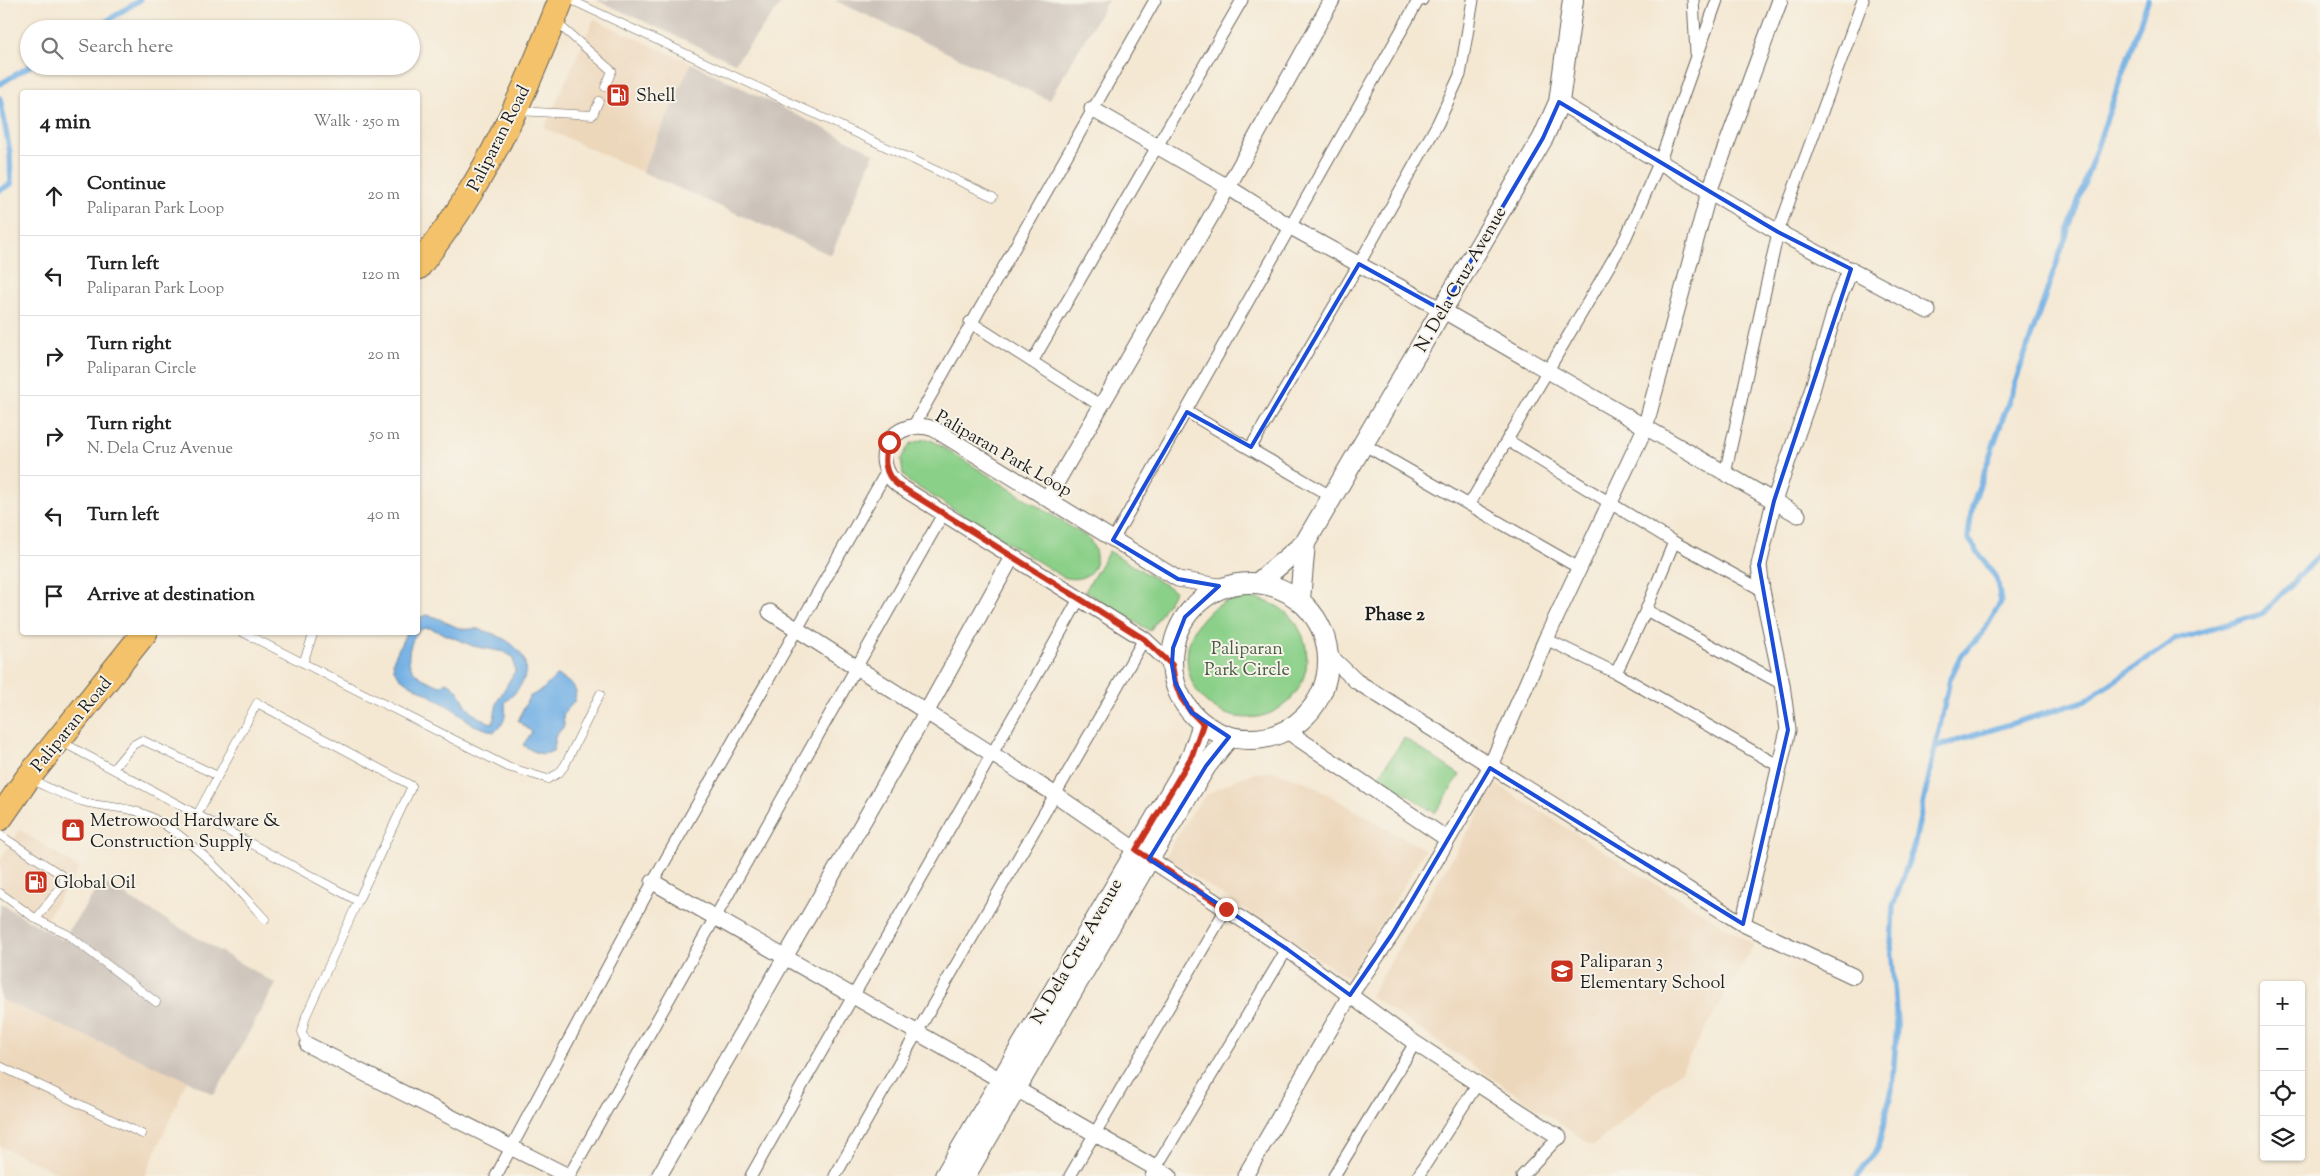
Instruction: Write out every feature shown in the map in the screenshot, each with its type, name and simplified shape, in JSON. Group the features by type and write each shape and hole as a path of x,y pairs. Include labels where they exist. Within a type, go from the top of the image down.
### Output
{"main road":[{"name":"Paliparan Road","path":"420,264 466,200 515,111 557,10"},
{"name":"Paliparan Road","path":"0,818 27,778 143,635"}],"street":[{"path":"914,425 970,322 1154,0"},
{"path":"1032,362 1242,0"},
{"path":"1047,499 1228,187 1332,0"},
{"path":"1113,540 1187,412 1289,226 1418,1 1422,0"},
{"path":"1251,447 1359,264 1438,123 1460,75 1474,0"},
{"name":"N. Dela Cruz Avenue","path":"1258,583 1305,543 1543,138 1559,102 1573,0"},
{"path":"1693,0 1696,59"},
{"path":"1469,505 1625,240 1660,161 1717,0"},
{"path":"1245,1176 1350,995 1392,934 1490,768 1546,639 1644,428 1709,192 1780,0"},
{"path":"1725,474 1778,232 1863,0"},
{"path":"1559,102 1778,232 1928,311"},
{"path":"1092,109 1228,187 1289,226 1442,310 1798,515"},
{"path":"1742,924 1788,730 1782,684 1762,590 1759,565 1774,502 1811,394 1838,300 1851,269"},
{"path":"970,322 1100,406"},
{"path":"1187,412 1251,447 1332,497"},
{"name":"Paliparan Park Loop","path":"887,471 884,461 889,442 905,427 914,425 934,429 1178,579 1224,587"},
{"path":"1507,440 1674,542 1762,590"},
{"path":"1363,444 1579,568"},
{"path":"496,1176 653,882 887,471 898,485 1144,639 1172,665"},
{"path":"308,1045 568,1176 943,514"},
{"path":"1616,672 1646,610 1674,542"},
{"name":"N. Dela Cruz Avenue","path":"1300,600 1305,543"},
{"path":"659,1176 927,710 1012,557"},
{"path":"1241,583 1258,583 1280,589 1300,600 1314,616 1324,634 1329,655 1328,674 1323,692 1315,708 1302,721 1287,731 1268,738 1248,740 1229,737 1203,724 1191,712 1181,698 1175,682 1172,665 1173,648 1177,632 1185,617 1196,604 1209,594 1224,587 1241,583"},
{"path":"751,1176 852,995 993,754 1079,599"},
{"path":"1646,610 1782,684"},
{"path":"770,612 927,710 1056,795 1142,855 1287,948 1415,1043 1559,1137 1522,1176"},
{"path":"835,1176 916,1031 1056,795 1144,639"},
{"path":"1546,639 1616,672 1779,766"},
{"path":"1329,655 1356,681 1490,768 1742,924 1853,976"},
{"name":"N. Dela Cruz Avenue","path":"945,1176 1008,1084 1142,855 1192,756 1203,724"},
{"path":"1287,731 1447,839"},
{"name":"N. Dela Cruz Avenue","path":"1142,855 1229,737"},
{"path":"653,882 1094,1133 1158,1173 1287,948"},
{"path":"1070,1176 1226,909"},
{"path":"1334,1176 1415,1043"},
{"path":"1418,1176 1478,1083"},
{"name":"N. Dela Cruz Avenue","path":"965,1176 1008,1084"}],"lane":[{"path":"571,0 992,197"},
{"path":"557,10 612,71 606,87"},
{"path":"515,111 593,115 599,101"},
{"path":"248,635 508,767 548,779 559,773 565,765 600,694"},
{"path":"302,663 313,635"},
{"path":"197,815 257,703 412,786 306,1016 302,1032 308,1045"},
{"path":"58,740 358,902"},
{"path":"113,769 133,745 142,740 218,776"},
{"path":"27,778 84,802 123,808 151,817 193,847 216,867 265,919"},
{"path":"0,835 62,876 64,883 36,919"},
{"path":"0,893 36,919 67,934 156,1002"},
{"path":"0,1066 142,1134"}],"highlighted area":[{"path":"1559,102 1778,232 1851,269 1774,501 1759,565 1788,730 1743,924 1490,768 1392,934 1350,995 1287,949 1149,859 1206,766 1229,737 1191,712 1175,682 1172,665 1173,648 1185,617 1219,586 1178,579 1113,540 1187,412 1251,447 1359,264 1442,310 1543,138"}],"shaded area":[{"path":"597,0 784,0 735,63"},
{"path":"834,0 1108,0 1049,100"},
{"name":"Shell","path":"594,19 691,63 642,172 544,128"},
{"path":"691,63 874,153 831,255 642,172"},
{"path":"1274,771 1306,782 1425,850 1348,978 1165,857 1189,816 1205,796 1237,779 1255,773"},
{"name":"Paliparan 3 Elementary School","path":"1496,784 1754,945 1681,1071 1593,1146 1370,996"},
{"path":"20,830 79,868 46,919 0,889 0,860"},
{"path":"102,882 276,984 214,1095 187,1080 0,999 0,903 62,940"},
{"path":"0,999 187,1080 145,1176 64,1176 0,1146"}],"green space":[{"path":"925,439 933,441 1087,537 1096,553 1096,561 1089,574 1082,578 1063,577 908,481 903,474 901,459 910,444"},
{"path":"1109,551 1175,591 1150,631 1085,591"},
{"name":"Paliparan Park Circle","path":"1247,598 1270,602 1290,615 1303,635 1307,658 1303,681 1290,701 1270,714 1247,718 1224,714 1204,701 1191,681 1187,658 1191,635 1204,615 1224,602"},
{"path":"1404,738 1460,775 1435,813 1379,776"}],"water":[{"path":"427,615 463,629 478,629 506,640 523,657 526,667 524,678 517,690 505,702 504,719 494,732 474,725 453,709 400,678 394,669 393,661 405,635 416,635 409,652 409,663 414,671 424,679 440,686 447,682 454,687 474,714 492,723 497,702 515,671 513,657 504,652 473,646 430,628 420,631 420,617"},
{"path":"557,675 573,685 576,692 574,702 563,714 564,726 555,737 553,751 545,754 538,753 523,745 532,732 518,721 529,697 543,689"}],"waterway":[{"path":"108,20 140,0"},
{"path":"1857,1176 1878,1148 1892,1089 1897,1025 1891,945 1893,906 1914,846 1950,679 1961,656 1982,634 2001,602 1997,579 1968,538 1972,507 2148,0"},
{"path":"0,84 20,72"},
{"path":"0,98 10,153 11,184 0,190"},
{"path":"1936,747 2085,701 2174,640 2262,614 2320,555"}],"place":[{"name":"Shell","path":"618,95"},
{"name":"Metrowood Hardware & Construction Supply","path":"73,830"},
{"name":"Global Oil","path":"36,882"},
{"name":"Paliparan 3 Elementary School","path":"1562,971"}],"district":[{"name":"Phase 2","path":"1395,613"}],"route":[{"path":"889,442 885,451 884,461 887,471 894,482 1144,639 1172,665 1175,682 1181,698 1203,724 1192,756 1136,850 1226,909"}]}
